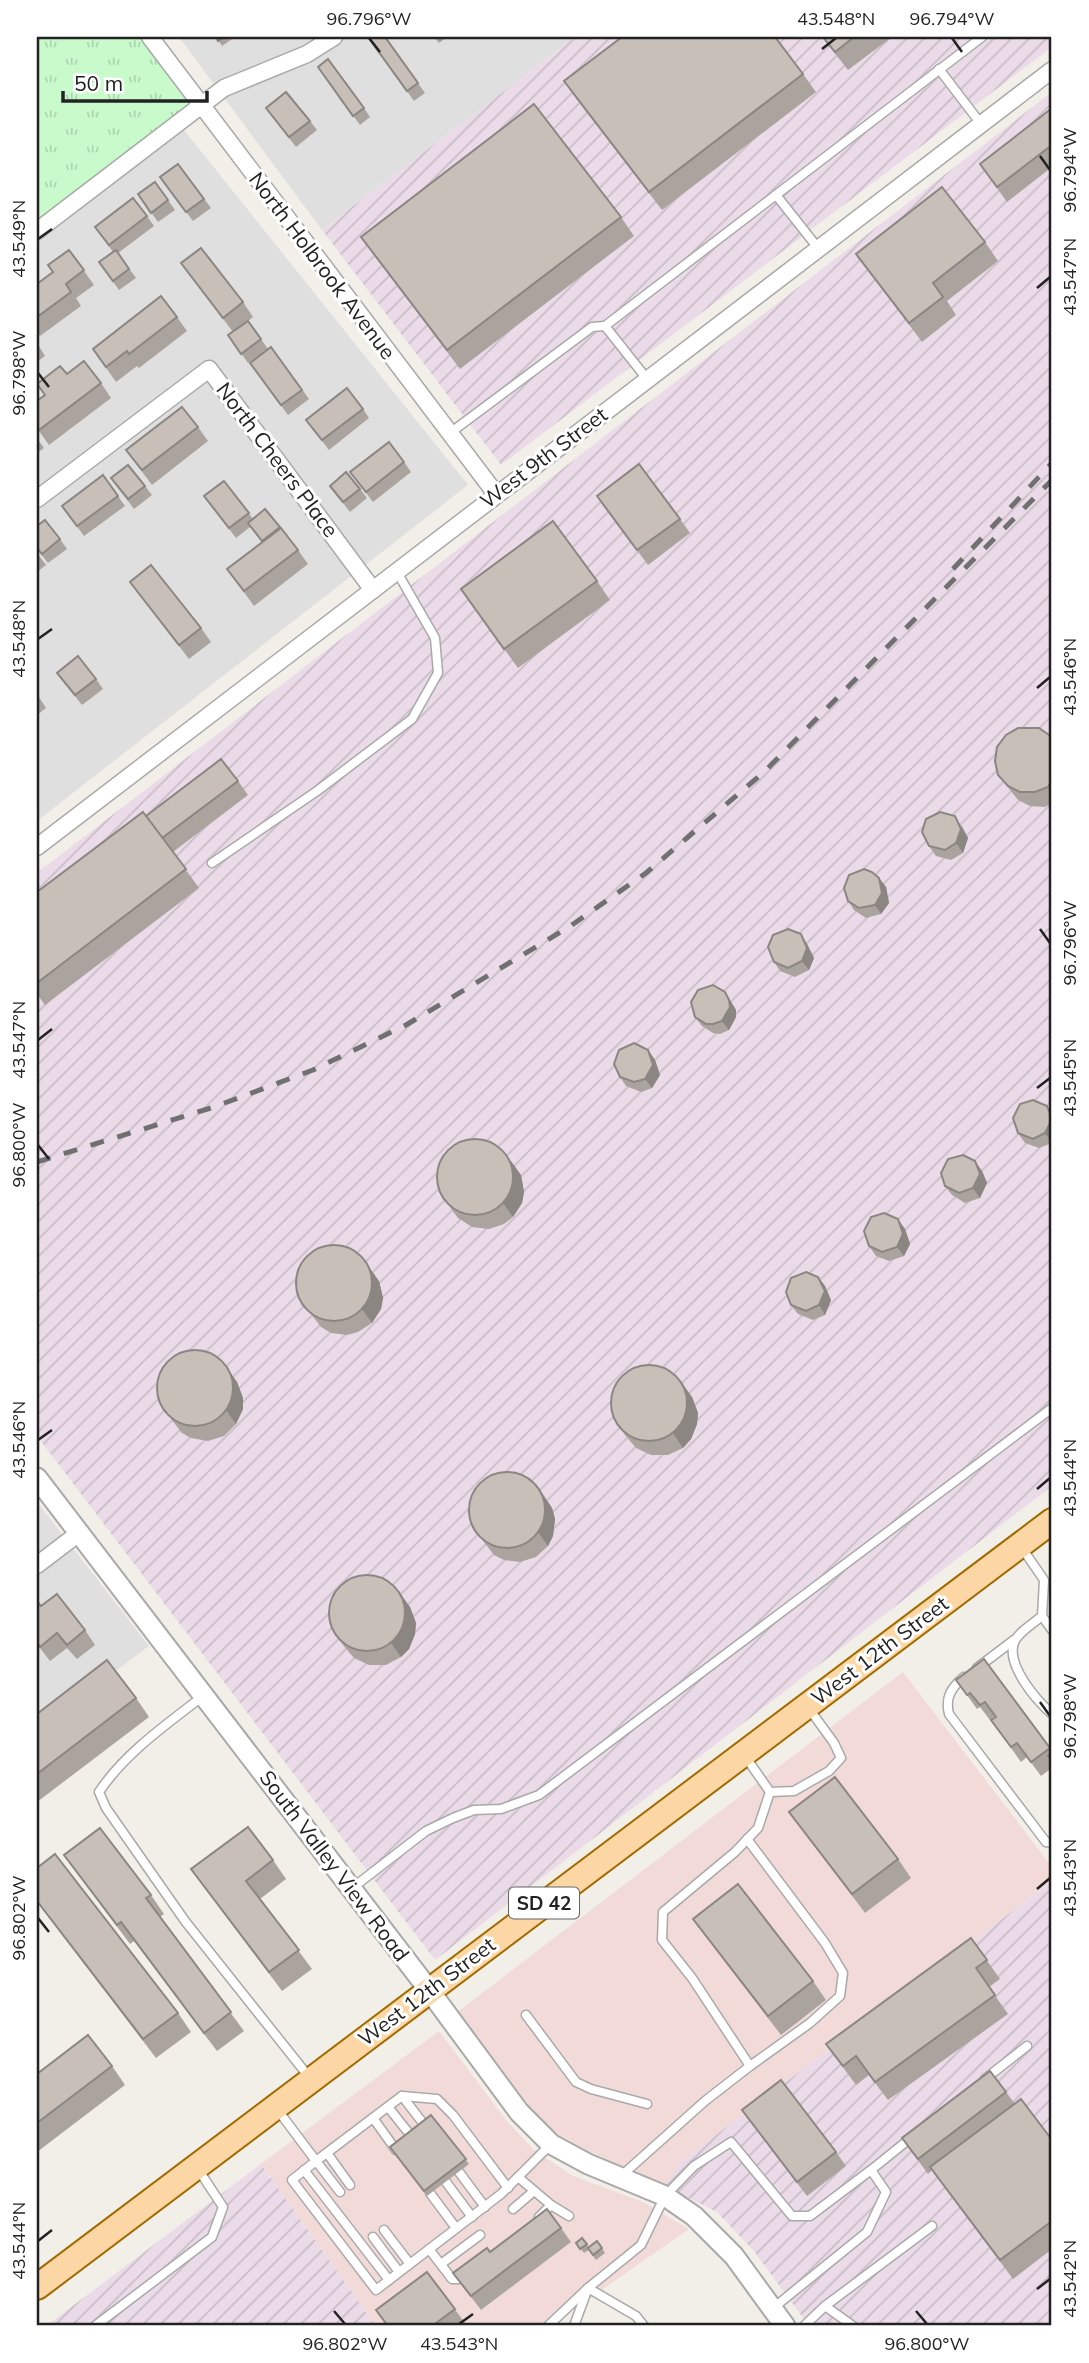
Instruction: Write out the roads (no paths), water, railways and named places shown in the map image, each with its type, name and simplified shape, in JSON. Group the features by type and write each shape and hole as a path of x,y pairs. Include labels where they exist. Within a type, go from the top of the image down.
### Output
{"main road":[{"name":"West 12th Street","path":"37,2287 1052,1521"}],"street":[{"name":"North Holbrook Avenue","path":"150,37 496,494"},
{"path":"37,231 224,88 307,54 334,37"},
{"name":"West 9th Street","path":"37,847 1052,70"},
{"name":"North Cheers Place","path":"37,499 209,369 373,590"},
{"name":"South Valley View Road","path":"37,1478 429,1990 519,2112 551,2144 620,2178 665,2196 694,2216 734,2256 785,2326"},
{"path":"37,1564 79,1533"}],"lane":[{"path":"450,433 592,327 605,326 982,37"},
{"path":"939,69 981,124"},
{"path":"776,195 818,248"},
{"path":"605,326 647,379"},
{"path":"212,863 317,792 412,719 438,673 435,638 397,572"},
{"path":"351,1889 426,1832 453,1818 474,1810 501,1809 538,1795 1052,1408"},
{"path":"1020,1545 1044,1580 1042,1616 1052,1630"},
{"path":"1042,1616 960,1681 949,1692 946,1703 949,1714 1046,1842 1052,1843"},
{"path":"1014,1640 1011,1657 1019,1675 1052,1714"},
{"path":"203,1696 112,1772 99,1792 106,1808 185,1921 310,2080"},
{"path":"770,1792 794,1791 829,1771 841,1758 834,1743 806,1706"},
{"path":"744,1753 770,1792"},
{"path":"750,2066 692,1978 662,1940 663,1912 758,1828 770,1792"},
{"path":"620,2178 705,2101 810,2023 840,1996 843,1973 825,1943 747,1839"},
{"path":"526,2015 576,2082 591,2089 647,2104"},
{"path":"979,2084 1027,2046"},
{"path":"508,2188 453,2115 437,2099 402,2096 292,2180 376,2290 508,2188 551,2144"},
{"path":"402,2096 426,2127"},
{"path":"275,2107 340,2192"},
{"path":"388,2107 412,2137"},
{"path":"373,2118 397,2150"},
{"path":"548,2326 588,2288 641,2245 665,2196 694,2166 731,2142 792,2216 810,2216 920,2131"},
{"path":"327,2153 350,2185"},
{"path":"95,2326 212,2236 223,2207 197,2166"},
{"path":"304,2170 388,2280"},
{"path":"772,2309 867,2232 886,2192 871,2170"},
{"path":"458,2172 485,2207"},
{"path":"518,2177 551,2205 569,2216"},
{"path":"446,2182 472,2217"},
{"path":"513,2209 534,2191"},
{"path":"430,2193 457,2228"},
{"path":"529,2227 551,2205"},
{"path":"804,2326 825,2306 932,2226"},
{"path":"384,2230 410,2264"},
{"path":"440,2264 480,2235"},
{"path":"373,2237 399,2272"},
{"path":"429,2249 452,2279 459,2280 469,2272"},
{"path":"574,2326 588,2288"},
{"path":"588,2288 636,2316 644,2326"},
{"path":"825,2306 853,2326"}],"railway":[{"path":"953,569 1052,463"},
{"path":"37,1162 214,1107 313,1070 406,1025 569,927 646,873 764,772 1052,480"}]}
